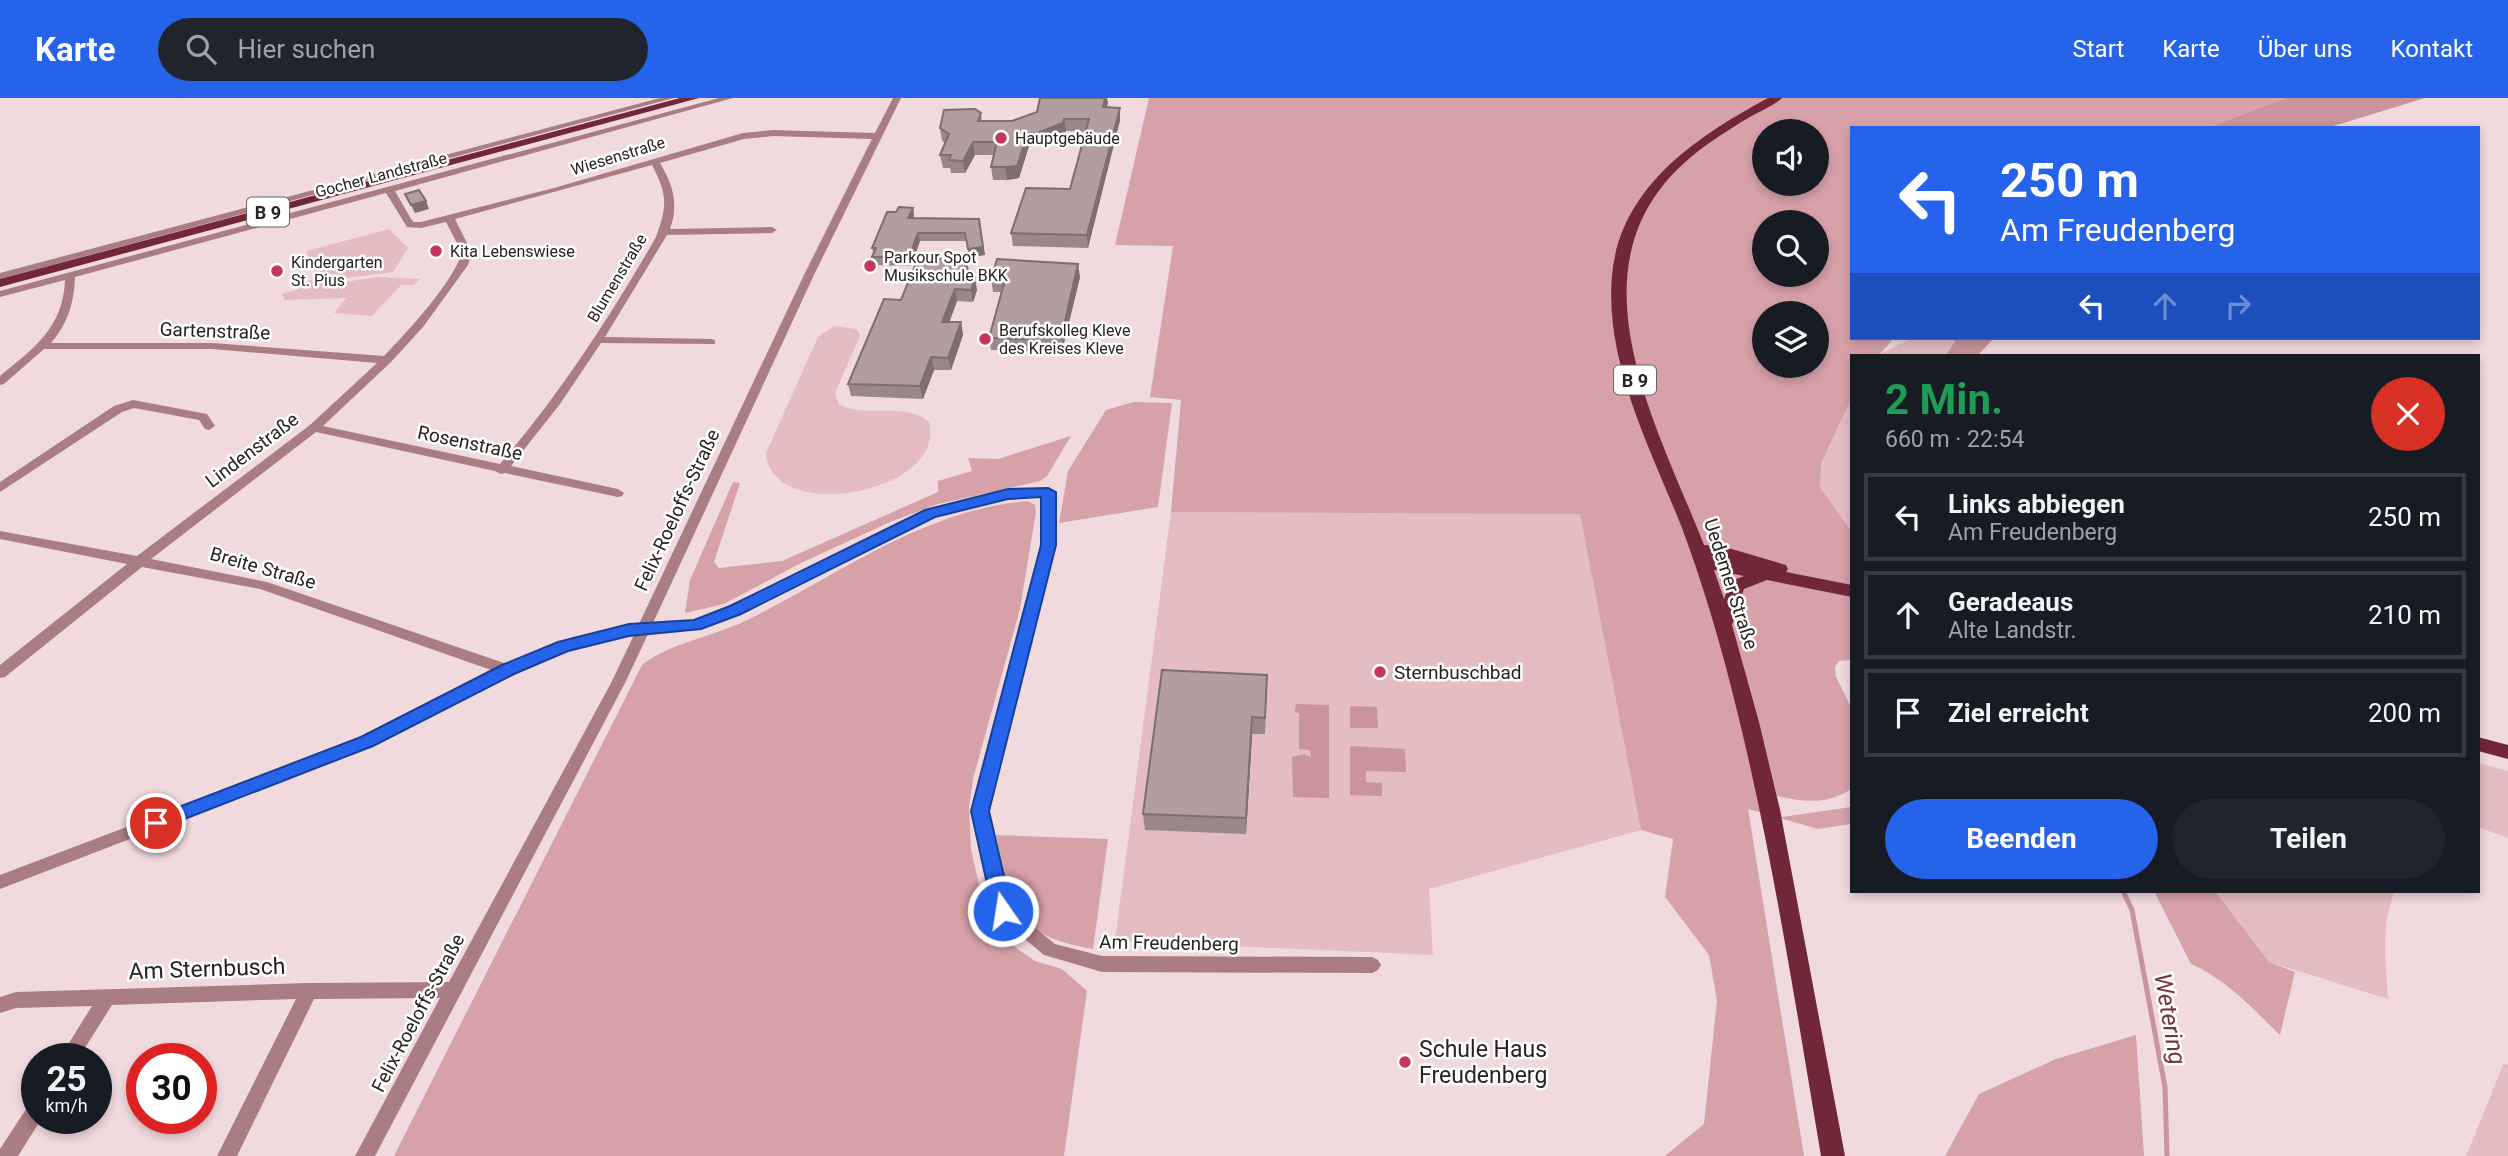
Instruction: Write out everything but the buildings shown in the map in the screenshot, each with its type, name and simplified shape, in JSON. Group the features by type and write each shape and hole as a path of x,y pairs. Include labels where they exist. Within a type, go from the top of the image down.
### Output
{"main road":[{"name":"Gocher Landstraße","path":"0,284 693,98"},
{"name":"Uedemer Straße","path":"1776,98 1693,147 1668,170 1635,218 1620,265 1620,313 1630,366 1701,556 1723,626 1769,806 1833,1156"},
{"path":"1701,556 1725,553 1850,591"},
{"path":"1701,556 1763,576 1806,580"},
{"path":"1723,626 1737,585 1763,576"},
{"path":"2480,745 2508,752"}],"street":[{"name":"Gocher Landstraße","path":"0,276 670,98"},
{"name":"Gocher Landstraße","path":"0,294 729,98"},
{"name":"Felix-Roeloffs-Straße","path":"365,1156 586,745 645,628 803,288 897,98"},
{"name":"Wiesenstraße","path":"389,189 411,225 449,218 758,134 879,136"},
{"name":"Blumenstraße","path":"502,470 522,447 598,340 663,232 671,209 670,196 654,161"},
{"name":"Lindenstraße","path":"0,673 141,560 314,428 387,360 419,325 463,265 467,253 449,218"},
{"name":"Blumenstraße","path":"663,232 772,230"},
{"path":"0,382 42,346 67,313 71,295 70,275"},
{"name":"Blumenstraße","path":"598,340 711,342"},
{"name":"Gartenstraße","path":"42,346 212,346 387,360"},
{"path":"0,488 103,417 133,404 203,417 209,426"},
{"name":"Rosenstraße","path":"314,428 618,493"},
{"name":"Am Freudenberg","path":"645,628 695,625 735,610 931,513 1008,494 1048,492 1048,545 980,811 1003,911 1050,950 1102,964 1372,965"},
{"name":"Breite Straße","path":"0,535 45,546 141,560 262,584 508,670"},
{"path":"1,883 367,742 508,670 579,641 645,628"},
{"name":"Am Sternbusch","path":"0,1005 16,1000 309,991 453,990"},
{"name":"Am Sternbusch","path":"227,1156 309,991"},
{"name":"Am Sternbusch","path":"78,1043 107,997"},
{"path":"7,1156 21,1134"}],"shaded area":[{"path":"1149,98 2285,98 2212,126 1850,126 1850,340 1892,340 1880,354 1850,354 1850,401 1821,464 1820,487 1850,530 1850,660 1839,661 1835,667 1836,677 1850,705 1850,790 1833,798 1815,801 1777,796 1782,817 1850,807 1850,824 1818,829 1748,809 1804,1156 1665,1156 1704,1124 1717,1000 1709,955 1665,897 1673,839 1641,830 1580,514 1171,512 1181,400 1150,397 1173,246 1115,245"},
{"path":"2285,98 2425,98 2334,126 2212,126"},
{"path":"389,229 408,248 393,272 340,279 310,270 307,251"},
{"path":"377,277 420,279 414,285 401,285 372,316 334,313 346,298 285,300 282,294 309,286 307,281 319,278 338,283"},
{"path":"834,326 857,329 860,336 835,393 839,404 861,410 908,412 919,416 929,422 928,447 912,467 887,482 856,492 825,494 796,489 775,476 766,453 818,337"},
{"path":"1908,340 1956,340 1947,354 1881,354"},
{"path":"1956,340 1992,340 1979,354 1947,354"},
{"path":"1850,401 1850,530 1820,487 1821,464"},
{"path":"1134,402 1172,403 1158,507 1059,523 1068,471 1106,410"},
{"path":"1071,436 1047,476 1040,481 938,504 890,522 801,563 724,604 685,613 690,580 733,482 740,483 714,562 719,568 782,561 938,492 938,481 972,471 968,458 998,459"},
{"path":"1028,501 1035,505 1036,512 1020,609 973,779 969,807 971,849 984,907 1006,941 1035,961 1062,969 1087,991 1064,1156 394,1156 642,665 665,651 745,621 916,531 989,507"},
{"name":"Sternbuschbad","path":"1171,512 1580,513 1641,830 1429,889 1433,955 1115,941"},
{"path":"1296,704 1329,705 1329,798 1293,797 1292,757 1304,754 1311,757 1310,750 1299,749 1299,713 1295,712"},
{"path":"1350,706 1377,707 1378,728 1350,728"},
{"path":"1350,746 1405,749 1406,772 1366,771 1366,782 1382,783 1382,796 1350,795"},
{"path":"2480,764 2508,771 2508,838 2480,828"},
{"path":"996,835 1108,839 1093,949 1046,936 1020,914 1006,881"},
{"path":"2155,893 2217,893 2269,962 2295,972 2280,1035 2227,986 2191,964"},
{"path":"2217,893 2394,893 2386,931 2388,999 2269,962"},
{"path":"2136,1035 2144,1156 1945,1156 1979,1094 2056,1059"},
{"path":"2504,1063 2508,1065 2508,1156 2466,1156"}],"waterway":[{"name":"Wetering","path":"2124,893 2132,910 2165,1087 2167,1156"}],"place":[{"name":"Hauptgebäude","path":"1001,138"},
{"name":"Kita Lebenswiese","path":"436,251"},
{"name":"Parkour Spot Musikschule BKK","path":"870,266"},
{"name":"Kindergarten St. Pius","path":"277,271"},
{"name":"Berufskolleg Kleve des Kreises Kleve","path":"985,339"},
{"name":"Sternbuschbad","path":"1380,672"},
{"name":"Schule Haus Freudenberg","path":"1405,1062"}],"route":[{"path":"156,823 367,742 508,670 564,646 629,630 695,625 735,610 805,573 931,513 1008,494 1048,492 1048,545 1032,617 980,811 1003,911"}]}
